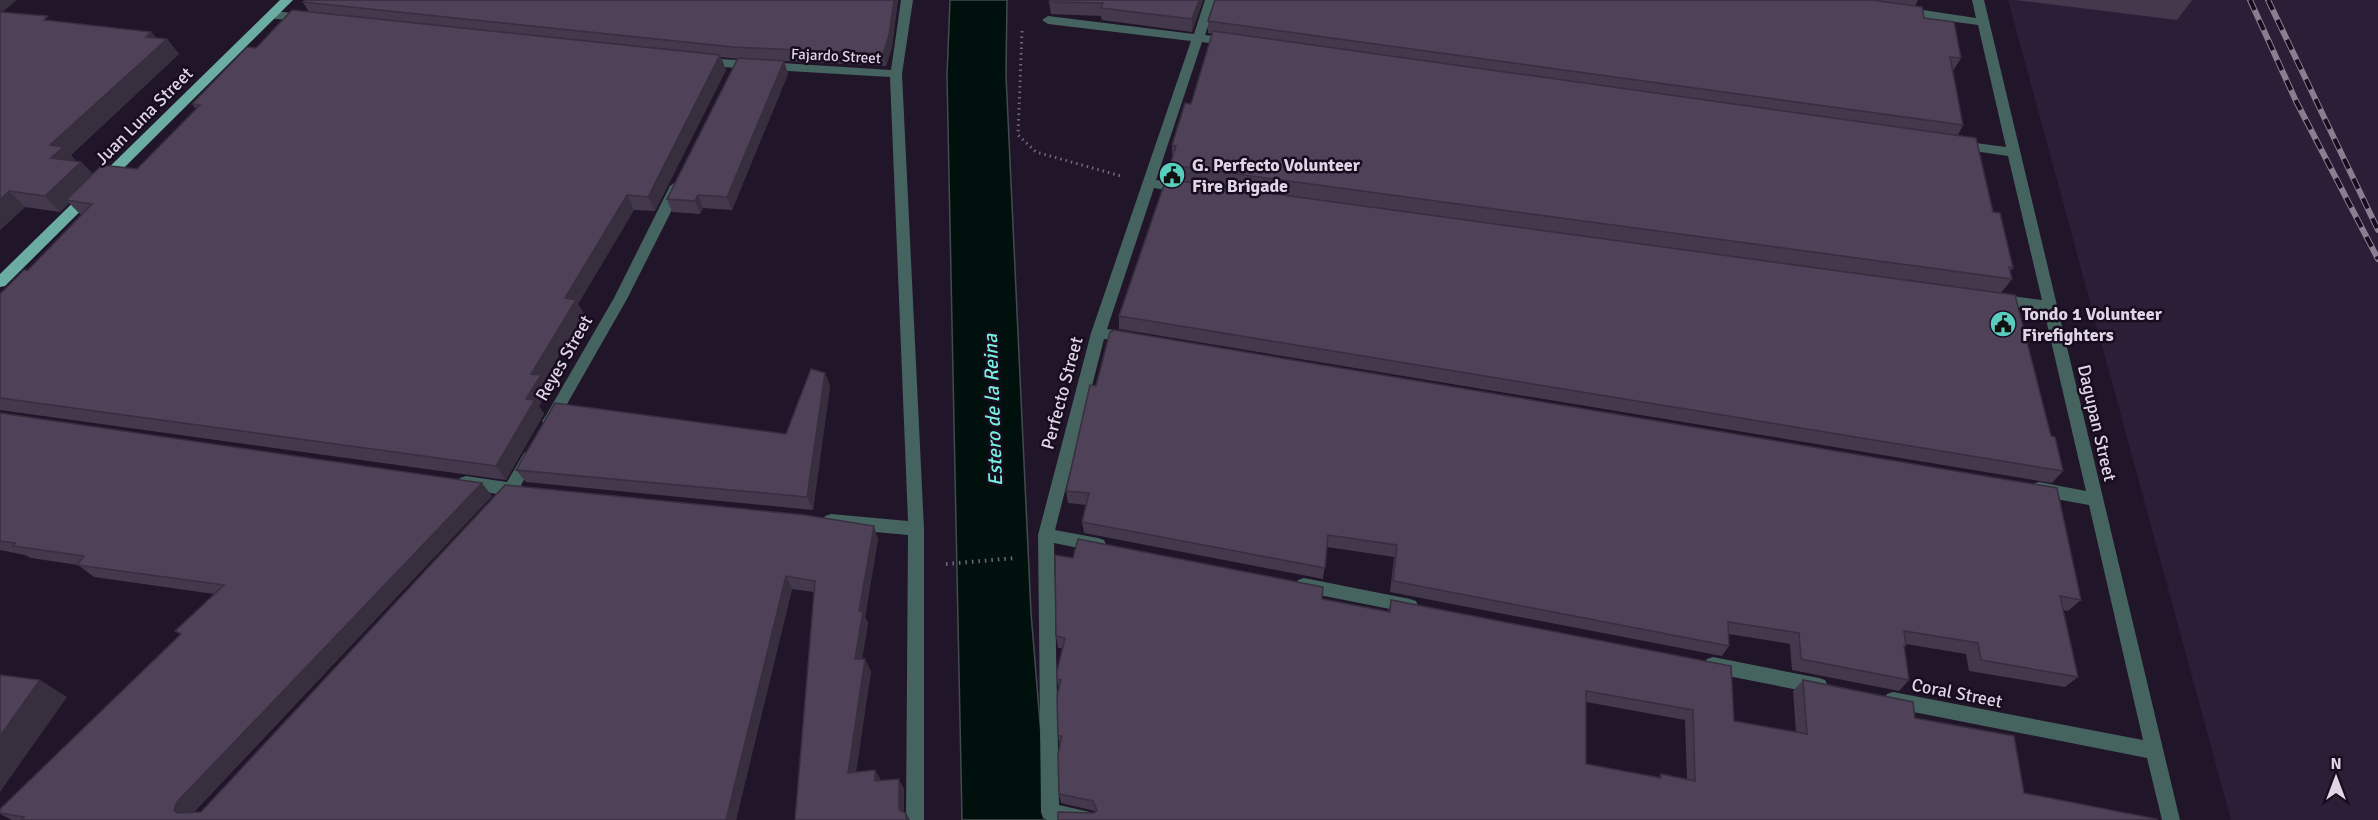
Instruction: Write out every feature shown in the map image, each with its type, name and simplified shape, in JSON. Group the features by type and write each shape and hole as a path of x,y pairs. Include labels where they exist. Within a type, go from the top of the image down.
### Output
{"main road":[{"name":"Juan Luna Street","path":"0,282 287,0"}],"street":[{"path":"907,0 896,75 916,529 915,820"},
{"name":"Perfecto Street","path":"1088,820 1050,812 1046,535 1098,333 1147,183 1211,0"},
{"name":"Dagupan Street","path":"1978,0 2171,820"},
{"path":"1892,10 1983,22"},
{"path":"273,15 320,20"},
{"path":"1048,20 1247,45"},
{"name":"Fajardo Street","path":"690,60 735,71 896,75"},
{"path":"1943,142 2014,152"},
{"name":"Reyes Street","path":"486,516 511,489 620,299 684,171"},
{"path":"1147,183 1194,189"},
{"path":"1980,296 2050,307"},
{"path":"1098,333 1145,340"},
{"path":"451,481 535,492"},
{"path":"2025,487 2095,499"},
{"path":"821,520 916,529"},
{"path":"1046,535 1116,549"},
{"path":"1291,583 1431,610"},
{"path":"1699,662 1839,690"},
{"name":"Coral Street","path":"1875,696 2155,751"}],"path":[{"path":"1022,22 1018,135 1036,152 1147,183"},
{"path":"944,565 1020,557"}],"shaded area":[{"path":"2008,0 2378,0 2378,820 2231,820"}],"water":[{"name":"Estero de la Reina","path":"950,0 1007,0 1006,75 1031,613 1048,820 962,820 947,76"}],"building":[{"path":"305,0 894,0 889,35 883,54 733,47 303,2"},
{"path":"1050,0 1199,0 1192,19 1101,8 1103,3 1049,2"},
{"path":"1215,0 1872,0 1922,7 1924,18 1954,22 1961,58 1950,57 1963,125 1208,21"},
{"path":"292,10 720,55 648,197 627,195 565,298 576,300 531,374 541,375 526,399 535,400 496,466 0,398 0,294 24,270 28,270 92,204 66,200 102,165 137,169 200,105 192,104 247,47 256,48"},
{"path":"0,12 48,16 44,20 151,32 146,37 167,39 50,145 63,147 51,158 81,162 45,196 9,191 0,200"},
{"path":"1213,31 1976,138 1993,212 2000,213 2013,268 2009,267 2012,279 1170,165 1176,146 1172,145 1185,103 1191,104"},
{"path":"738,58 784,61 727,197 698,195 695,201 667,199"},
{"path":"1166,179 2015,295 2051,436 2055,437 2063,471 1119,316"},
{"path":"1114,330 2057,488 2081,600 2060,596 2078,677 1981,660 1978,643 1904,631 1909,680 1801,659 1799,633 1728,622 1729,646 1393,581 1397,545 1328,535 1325,568 1082,522 1089,493 1066,491 1090,385 1096,386 1110,332"},
{"path":"811,369 825,373 807,497 516,470 555,403 786,434"},
{"path":"0,413 482,483 177,802 174,810 177,813 201,812 505,485 805,515 874,526 859,611 863,611 855,659 865,659 848,773 875,770 875,781 899,779 899,810 906,813 906,820 795,820 815,581 786,576 726,820 21,820 24,817 0,813 0,809 181,634 175,631 224,585 77,565 84,556 13,546 15,543 0,541"},
{"path":"1078,539 1323,587 1322,599 1390,612 1391,600 1731,666 1734,721 1807,734 1803,680 1913,702 1915,718 2014,736 2024,793 2157,820 1058,820 1058,812 1094,813 1097,810 1093,801 1059,794 1058,754 1062,736 1058,736 1057,696 1061,680 1057,679 1057,671 1065,638 1056,636 1055,555 1073,558","holes":["1586,691 1693,710 1695,781 1661,774 1661,778 1586,764"]},
{"path":"0,675 40,680 0,736"}],"railway":[{"path":"2250,0 2296,101 2378,259"},
{"path":"2268,0 2378,230"}],"place":[{"name":"G. Perfecto Volunteer Fire Brigade","path":"1172,175"},
{"name":"Tondo 1 Volunteer Firefighters","path":"2003,324"}]}
